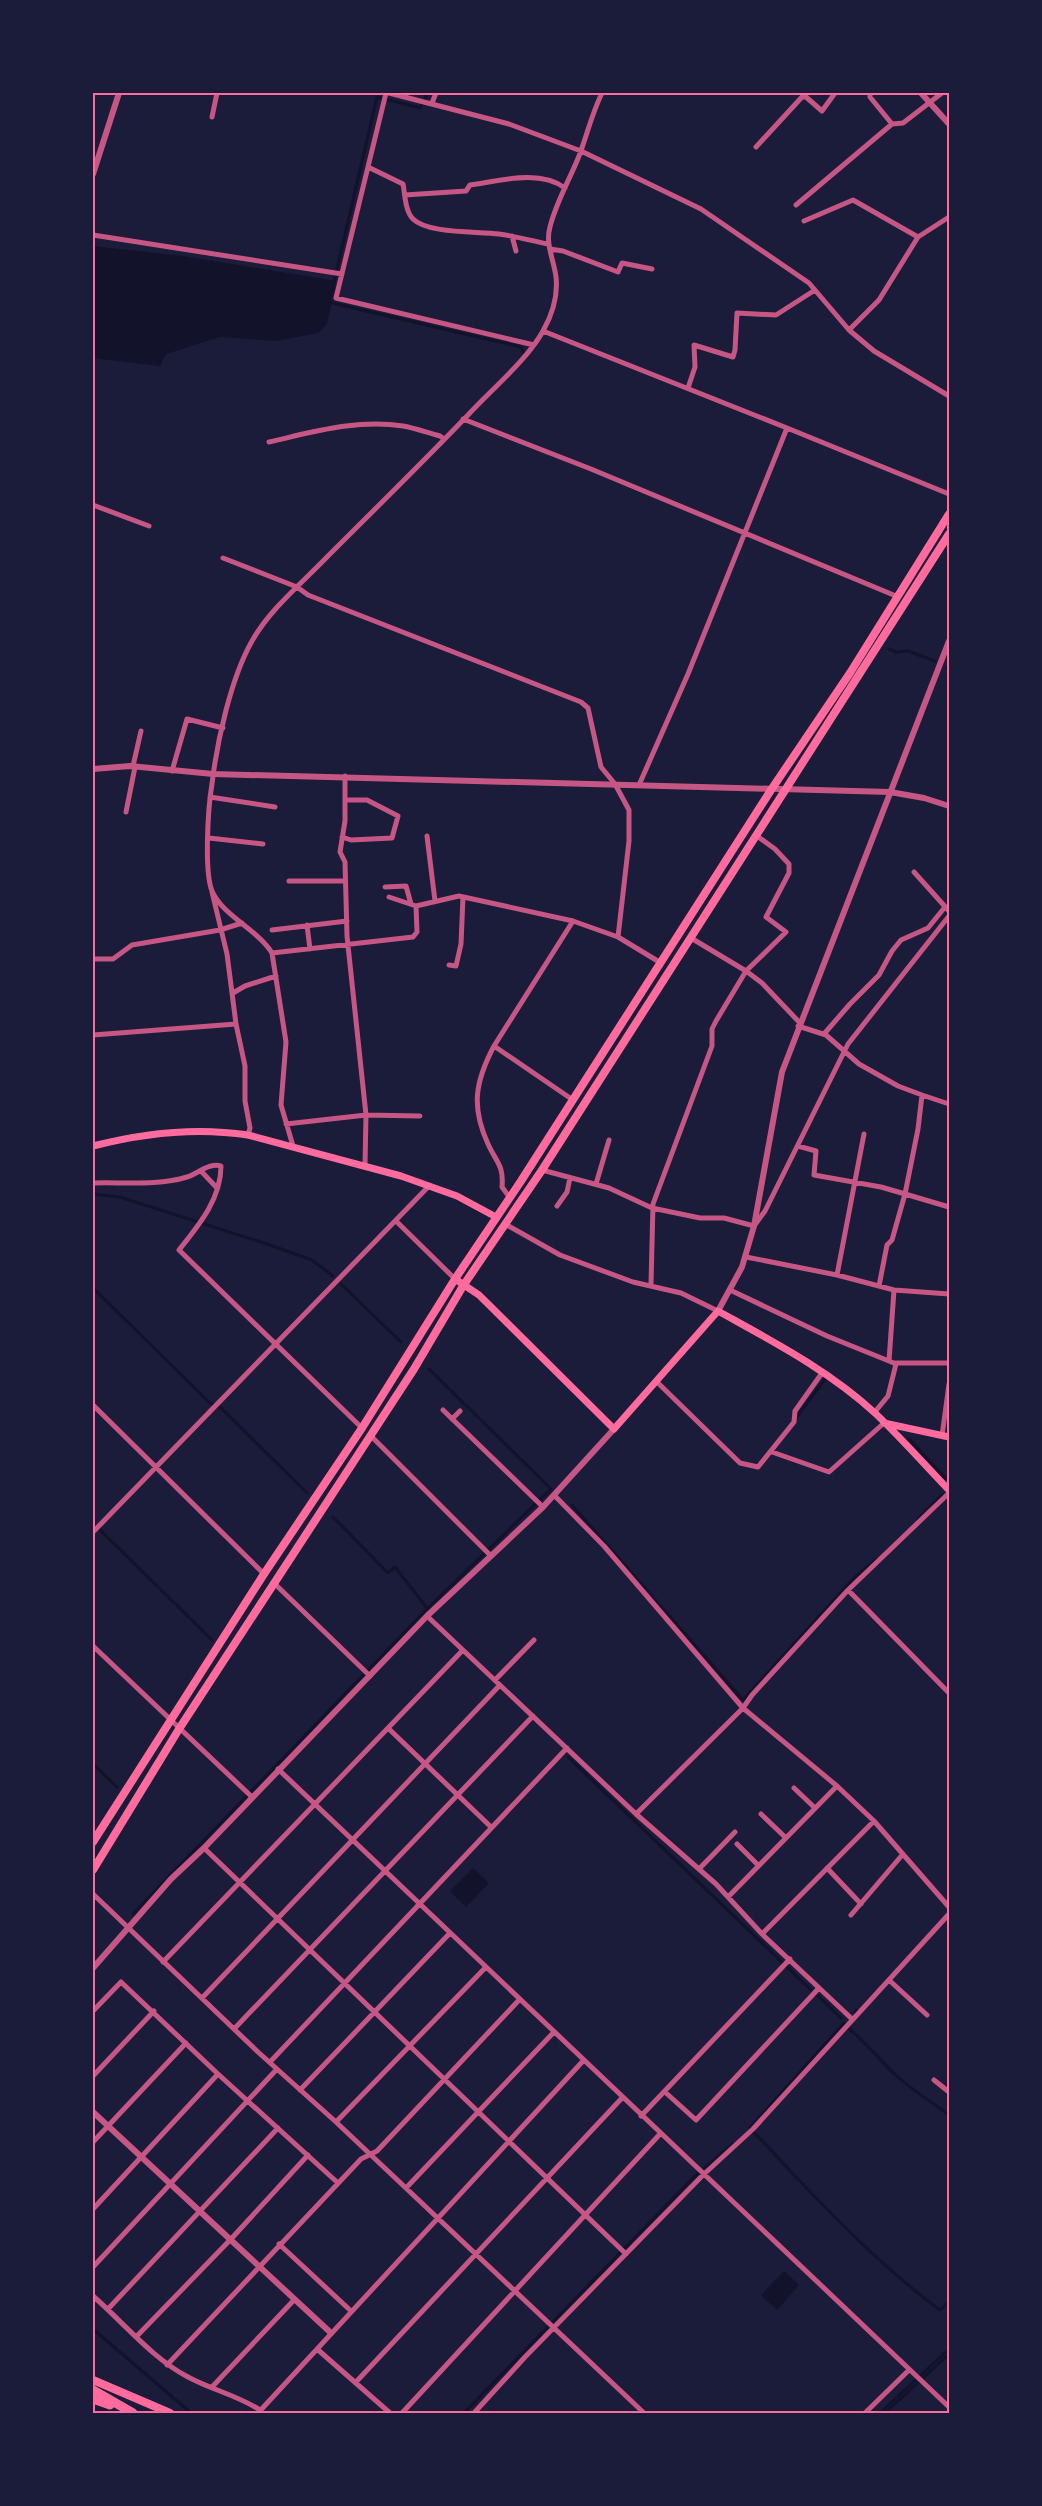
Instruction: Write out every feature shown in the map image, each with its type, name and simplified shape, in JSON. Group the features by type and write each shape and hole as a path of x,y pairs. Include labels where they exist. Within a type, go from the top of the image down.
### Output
{"highway":[{"path":"93,2390 132,2413"},
{"path":"93,2398 132,2413"}],"main road":[{"path":"93,1842 264,1574 362,1428 455,1279 510,1198 771,790 850,673 949,514"},
{"path":"93,1870 179,1730 418,1364 463,1286 542,1170 758,836 949,534"},
{"path":"93,1146 133,1136 168,1133 229,1132 248,1135 365,1165 429,1186 456,1196 496,1217"},
{"path":"455,1279 479,1295 614,1429 718,1311 776,1343 822,1373 874,1413 949,1492"},
{"path":"884,1423 946,1436"},
{"path":"93,2380 170,2413"}],"street":[{"path":"93,174 119,93"},
{"path":"212,117 217,93"},
{"path":"534,345 336,298 338,273 388,93 503,122 581,151 701,209 809,283 849,330 874,351 949,396"},
{"path":"430,103 436,93"},
{"path":"248,1135 250,1128 245,1101 245,1066 236,1024 227,954 209,875 210,797 213,774 235,680 252,640 297,587 464,419 534,345 543,331 555,299 556,278 549,247 550,227 581,151 591,115 602,93"},
{"path":"756,147 802,97 806,97 822,111 835,93"},
{"path":"870,93 870,97 892,124"},
{"path":"921,93 949,124"},
{"path":"796,205 892,124 903,123 942,93"},
{"path":"368,167 403,184 411,217 422,224 436,228 513,236 618,272 622,263 652,269"},
{"path":"405,195 466,191 470,185 511,178 552,181 565,188"},
{"path":"804,221 853,200 918,237"},
{"path":"849,330 879,300 918,237 949,217"},
{"path":"93,235 338,273"},
{"path":"513,236 516,251"},
{"path":"687,388 695,367 694,345 733,357 737,313 776,315 815,290"},
{"path":"543,331 949,494"},
{"path":"464,419 591,469 896,597"},
{"path":"269,442 350,425 369,424 404,427 444,439"},
{"path":"639,785 688,674 786,428"},
{"path":"93,505 148,526"},
{"path":"223,558 297,587 308,595 581,702 588,708 601,767 615,784 629,810 629,841 618,937"},
{"path":"505,1224 560,1255 633,1282 651,1284 681,1293 718,1311 746,1257 754,1226 780,1082 799,1024 949,640"},
{"path":"172,771 187,719 223,728"},
{"path":"126,812 141,731"},
{"path":"93,769 114,766 213,774 890,792 924,798 949,806"},
{"path":"345,776 340,852 345,862 347,921 366,1115 365,1165"},
{"path":"210,797 275,807"},
{"path":"342,837 351,840 392,838 398,816 367,800 345,800"},
{"path":"427,836 435,901"},
{"path":"651,1284 652,1208 712,1046 712,1029 746,971 786,932 766,917 789,873 789,864 758,836"},
{"path":"209,838 263,844"},
{"path":"824,1034 876,978 901,940 928,928 947,909 914,872"},
{"path":"289,881 345,880"},
{"path":"272,953 413,937 417,932 414,905 406,886 385,887"},
{"path":"212,892 242,923 265,942 272,953 286,1042 281,1105 293,1146"},
{"path":"389,897 414,905 446,897 463,897 573,921 618,937 661,963"},
{"path":"448,965 456,966 461,944 463,897"},
{"path":"754,1226 765,1211 848,1044 949,916"},
{"path":"272,930 347,921"},
{"path":"510,1198 502,1187 503,1173 496,1155 489,1147 476,1106 478,1083 494,1046 573,921"},
{"path":"93,959 112,959 132,945 220,930 242,923"},
{"path":"307,925 310,949"},
{"path":"691,938 746,971 762,983 799,1024 824,1034 859,1064 898,1086 949,1104"},
{"path":"233,993 244,986 276,976"},
{"path":"93,1035 236,1024"},
{"path":"494,1046 573,1100"},
{"path":"879,1286 888,1245 905,1194 918,1130 922,1095"},
{"path":"286,1124 366,1115 420,1116"},
{"path":"837,1275 864,1134"},
{"path":"596,1184 609,1140"},
{"path":"798,1146 816,1151 814,1175 905,1194 949,1206"},
{"path":"93,1183 172,1180 187,1177 214,1165 221,1166 217,1188 205,1217 179,1250 362,1428"},
{"path":"542,1170 596,1184 652,1208 700,1218 724,1218 754,1226"},
{"path":"201,1171 212,1180 217,1188"},
{"path":"557,1206 567,1192 570,1178"},
{"path":"94,1531 429,1186"},
{"path":"396,1221 455,1279"},
{"path":"746,1257 837,1275 894,1290 949,1294"},
{"path":"730,1290 827,1336 892,1362 949,1363"},
{"path":"874,1413 888,1396 893,1381 894,1290"},
{"path":"657,1382 740,1463 758,1467 772,1452 822,1373"},
{"path":"946,1436 949,1384"},
{"path":"93,1405 264,1574"},
{"path":"443,1410 542,1506"},
{"path":"452,1419 460,1411"},
{"path":"772,1452 829,1472 884,1423"},
{"path":"93,1968 171,1879 204,1848 368,1673 556,1493 614,1429"},
{"path":"370,1435 490,1554"},
{"path":"636,1814 743,1708 752,1695 848,1590 949,1492"},
{"path":"556,1493 743,1708 837,1786 874,1821 949,1907"},
{"path":"275,1584 368,1673"},
{"path":"848,1590 949,1693"},
{"path":"427,1616 636,1814 699,1869 762,1934 852,2019"},
{"path":"495,1680 534,1640"},
{"path":"93,1646 251,1796"},
{"path":"163,1962 463,1650"},
{"path":"202,1998 500,1685"},
{"path":"234,2029 533,1716"},
{"path":"388,1729 491,1827"},
{"path":"270,2062 567,1748"},
{"path":"278,1769 949,2407"},
{"path":"728,1897 837,1786"},
{"path":"794,1788 815,1808"},
{"path":"761,1814 785,1837"},
{"path":"762,1934 874,1821"},
{"path":"699,1869 735,1832"},
{"path":"737,1844 758,1865"},
{"path":"204,1848 626,2254"},
{"path":"851,1915 903,1854"},
{"path":"827,1868 861,1904"},
{"path":"93,1894 644,2413"},
{"path":"474,2413 703,2175 753,2129 949,1914"},
{"path":"300,2090 450,1933"},
{"path":"641,2116 790,1959"},
{"path":"336,2122 486,1967"},
{"path":"889,1980 927,2015"},
{"path":"93,2012 122,1982 218,2074 338,2183"},
{"path":"665,2092 696,2120 819,1989"},
{"path":"167,2364 361,2158 377,2151 443,2078 520,1999"},
{"path":"93,2076 154,2012"},
{"path":"406,2188 554,2032"},
{"path":"93,2142 186,2043"},
{"path":"93,2296 167,2364 189,2378 244,2399 259,2412 583,2061"},
{"path":"93,2267 277,2069"},
{"path":"93,2209 218,2074"},
{"path":"934,2080 949,2092"},
{"path":"356,2382 622,2098"},
{"path":"93,2112 331,2333"},
{"path":"108,2309 278,2128"},
{"path":"402,2413 660,2134"},
{"path":"136,2337 308,2155"},
{"path":"279,2244 351,2311"},
{"path":"212,2388 294,2300"},
{"path":"317,2349 390,2413"},
{"path":"865,2413 909,2370"}],"shaded area":[{"path":"93,246 183,256 336,281 327,324 318,333 276,341 220,337 166,354 160,366 93,358"},
{"path":"473,1868 489,1883 466,1907 450,1891"},
{"path":"784,2271 799,2285 777,2310 761,2295"}],"waterway":[{"path":"334,282 377,97 420,108 428,93"},
{"path":"332,303 521,347 523,352"},
{"path":"889,649 896,652 908,651 935,661"},
{"path":"93,1194 120,1197 267,1244 312,1260 333,1276"},
{"path":"341,1284 401,1342"},
{"path":"93,1288 210,1403 221,1408 307,1493"},
{"path":"133,1914 427,1609 551,1489 429,1369"},
{"path":"796,1418 825,1379"},
{"path":"909,1439 949,1482"},
{"path":"918,1519 942,1495"},
{"path":"572,1505 743,1700 854,1578 877,1559"},
{"path":"333,1517 388,1573 395,1567 427,1608"},
{"path":"93,1523 212,1640"},
{"path":"568,1757 811,1990"},
{"path":"93,1764 117,1787"},
{"path":"818,1996 841,2018"},
{"path":"750,2128 844,2023"},
{"path":"848,2028 899,2078 949,2115"},
{"path":"751,2130 847,2229 901,2279 940,2310 949,2302"},
{"path":"464,2413 694,2177 733,2144"},
{"path":"93,2329 191,2413"},
{"path":"880,2413 949,2349"},
{"path":"885,2413 949,2354"}]}
